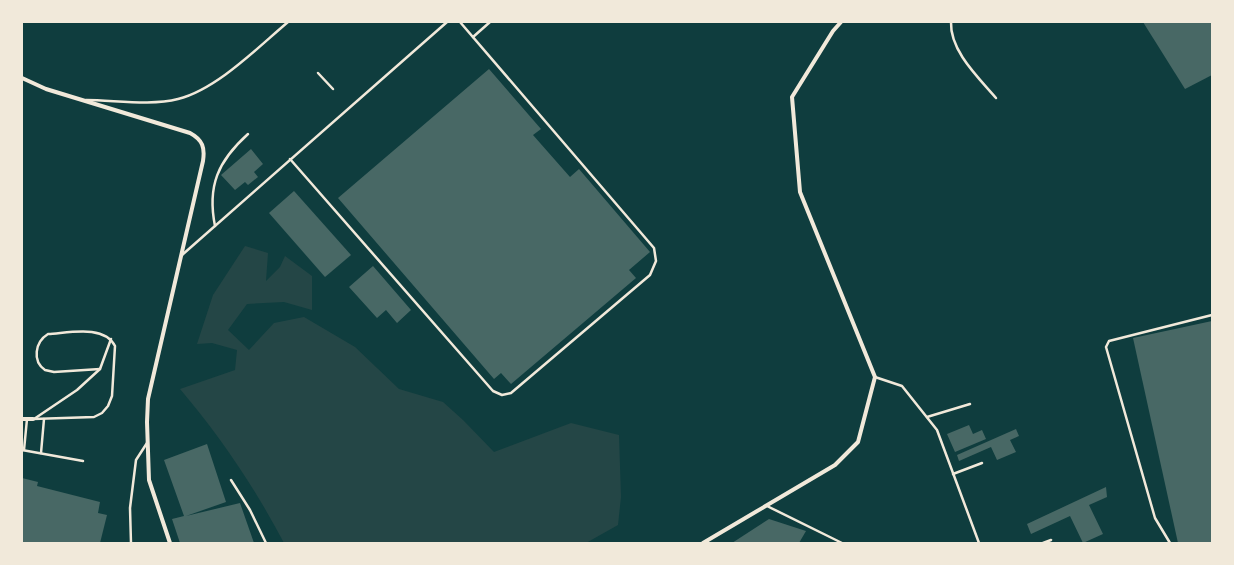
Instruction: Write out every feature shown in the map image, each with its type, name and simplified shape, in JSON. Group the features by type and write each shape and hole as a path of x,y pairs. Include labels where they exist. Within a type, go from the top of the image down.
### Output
{"street":[{"path":"703,543 835,465 848,454 858,442 875,376 800,192 792,98 840,22"},
{"path":"22,78 46,89 190,133 202,141 204,151 203,161 148,398 148,480 170,543"},
{"path":"22,419 33,419"}],"lane":[{"path":"82,100 150,101 177,99 207,87 288,22"},
{"path":"182,254 215,227 290,159 447,22"},
{"path":"290,159 493,391 502,395 511,393 650,274 656,261 654,248 460,22"},
{"path":"473,37 490,22"},
{"path":"951,22 950,30 959,52 996,98"},
{"path":"318,72 333,89"},
{"path":"215,227 211,208 217,173 223,162 236,145 248,134"},
{"path":"1170,543 1155,518 1106,344 1109,341 1212,315"},
{"path":"33,419 94,417 108,406 112,396 115,346 112,339 104,334 92,332 48,334 42,338 38,343 38,361 45,370 54,372 100,369"},
{"path":"33,419 77,390 100,369 112,339"},
{"path":"875,376 902,386 937,430 979,543"},
{"path":"926,417 970,404"},
{"path":"27,419 23,450 83,461"},
{"path":"41,453 44,419"},
{"path":"131,543 130,508 136,460 147,443"},
{"path":"954,474 982,463"},
{"path":"231,480 250,510 266,543"},
{"path":"767,506 842,543"},
{"path":"1043,543 1051,540"}],"shaded area":[{"path":"245,246 268,253 266,281 280,267 285,256 312,276 312,310 284,302 247,304 228,330 249,350 274,323 304,317 355,347 399,389 443,402 494,452 571,423 619,435 621,497 618,525 586,543 284,543 249,482 209,425 180,389 235,370 237,350 212,343 197,344 213,295"}],"building":[{"path":"1143,22 1212,22 1212,75 1185,89"},
{"path":"489,69 541,129 533,135 570,177 579,169 650,252 629,270 636,278 511,384 501,373 494,379 338,198"},
{"path":"251,149 263,164 254,172 258,177 248,185 245,182 235,190 221,175"},
{"path":"294,191 351,255 325,277 269,213"},
{"path":"373,266 411,310 397,323 386,310 377,318 349,287"},
{"path":"1212,321 1212,543 1178,543 1133,338"},
{"path":"969,425 973,434 982,430 986,439 955,452 947,434"},
{"path":"1016,429 1019,436 1010,440 1016,452 997,460 991,447 959,461 957,455"},
{"path":"207,444 226,502 186,516 240,503 254,543 180,543 172,519 184,516 164,460"},
{"path":"22,478 38,482 37,486 100,502 98,513 107,515 100,543 22,543"},
{"path":"1106,487 1107,497 1089,505 1103,534 1083,543 1070,516 1031,534 1027,524"},
{"path":"769,519 806,531 799,543 732,543"}]}
